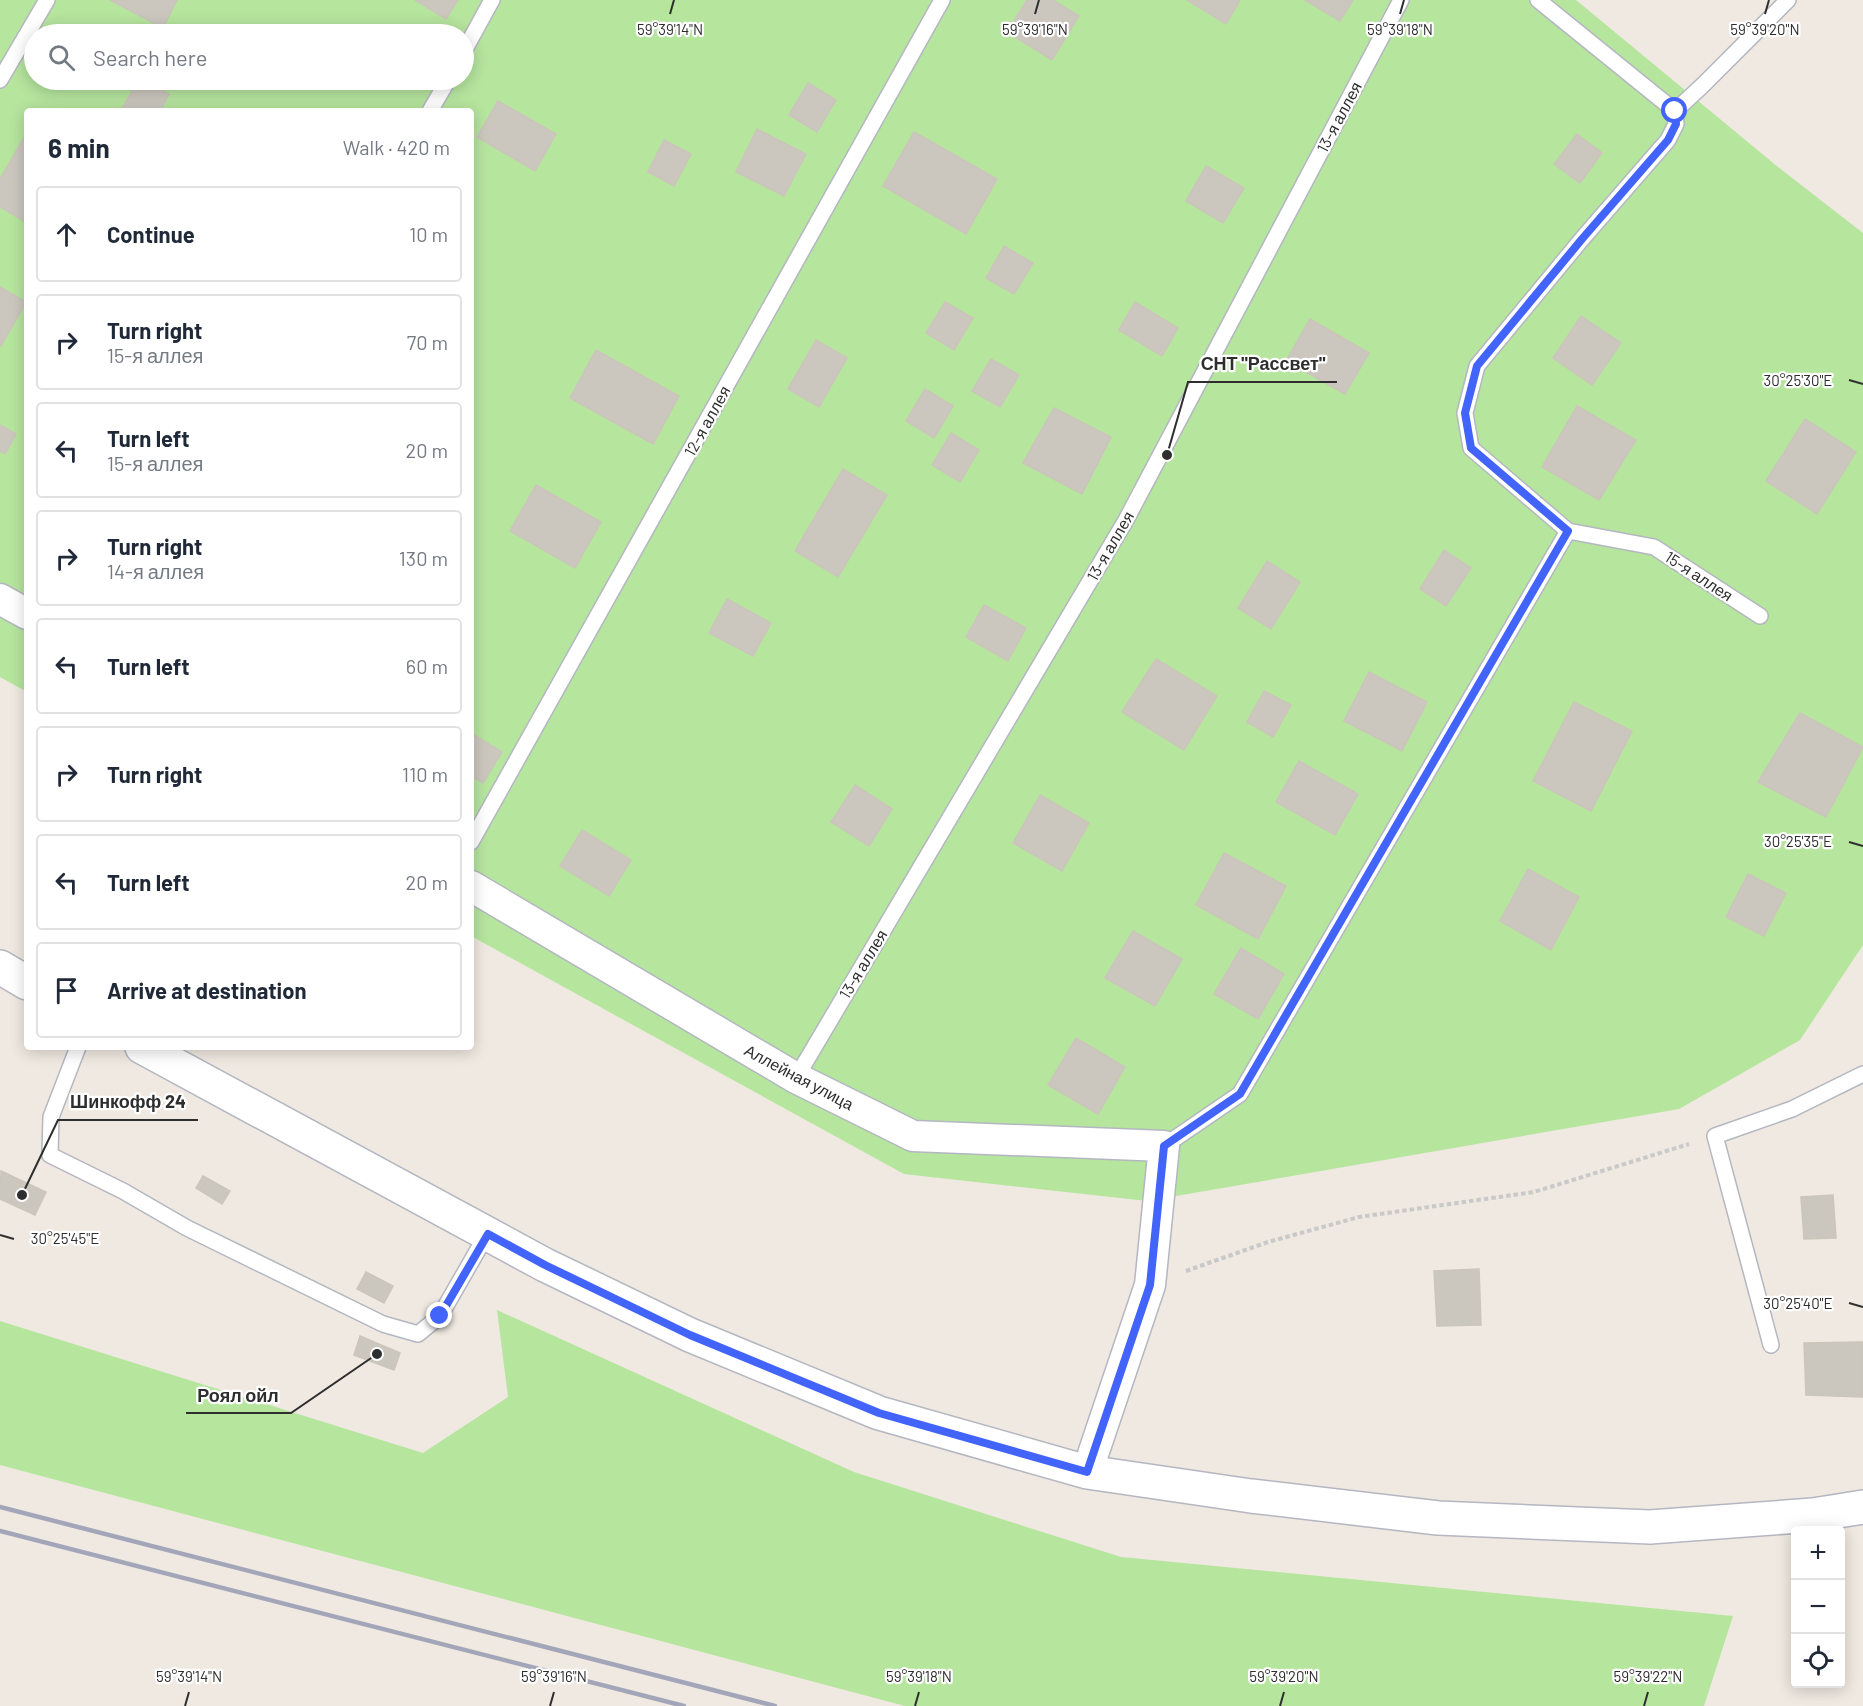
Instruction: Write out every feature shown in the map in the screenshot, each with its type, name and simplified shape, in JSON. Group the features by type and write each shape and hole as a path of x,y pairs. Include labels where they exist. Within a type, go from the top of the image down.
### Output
{"street":[{"path":"0,598 24,612"},
{"name":"Аллейная улица","path":"474,888 796,1077 913,1136 1164,1146"},
{"path":"0,967 24,981"},
{"path":"148,1050 545,1265 690,1335 879,1413 1087,1472 1251,1496 1438,1518 1650,1527 1813,1515 1863,1507"},
{"path":"1087,1472 1150,1285 1164,1146"}],"lane":[{"path":"33,24 47,0"},
{"path":"474,33 492,0"},
{"name":"12-я аллея","path":"474,837 942,0"},
{"name":"13-я аллея","path":"796,1077 1126,520 1401,0"},
{"path":"1538,0 1675,111 1788,0"},
{"path":"0,80 24,39"},
{"path":"432,108 442,90"},
{"name":"15-я аллея","path":"1675,111 1676,124 1668,140 1477,366 1465,413 1471,448 1568,531 1654,548 1760,616"},
{"path":"1164,1146 1240,1094 1568,531"},
{"path":"77,1050 51,1117 50,1155 123,1191 187,1228 383,1324 418,1334 440,1316 488,1234"},
{"path":"1771,1345 1715,1136 1792,1109 1863,1074"}],"path":[{"path":"1150,1285 1268,1242 1359,1217 1534,1192 1715,1136"}],"green space":[{"path":"0,0 1576,0 1778,167 1863,233 1863,945 1800,1040 1679,1109 1147,1201 904,1174 474,938 474,108 24,108 24,690 0,677"},
{"path":"497,1310 854,1472 1121,1557 1733,1616 1704,1706 905,1706 0,1465 0,1321 423,1453 508,1397"}],"building":[{"path":"110,0 177,0 165,24 155,24"},
{"path":"415,0 458,0 446,19"},
{"path":"1027,0 1053,0 1079,16 1052,60 1007,32"},
{"path":"1187,0 1240,0 1226,24"},
{"path":"1305,0 1353,0 1340,21"},
{"path":"808,83 836,100 817,132 789,115"},
{"path":"133,90 161,90 169,94 162,108 123,108"},
{"path":"498,101 556,134 535,171 477,137"},
{"path":"757,129 806,154 784,196 736,172"},
{"path":"914,132 997,179 966,234 883,186"},
{"path":"1577,134 1602,153 1580,183 1554,164"},
{"path":"24,137 24,221 0,207 0,179"},
{"path":"664,140 691,154 674,186 648,172"},
{"path":"1206,166 1244,188 1223,223 1186,201"},
{"path":"1004,246 1033,263 1014,294 986,278"},
{"path":"0,287 24,301 24,306 0,345"},
{"path":"945,302 973,318 954,350 926,333"},
{"path":"1135,302 1178,328 1162,356 1119,330"},
{"path":"1581,316 1621,343 1592,385 1553,358"},
{"path":"1310,319 1369,353 1345,394 1286,361"},
{"path":"816,340 847,358 819,407 788,389"},
{"path":"596,350 679,396 653,444 570,398"},
{"path":"991,359 1019,375 1000,407 972,391"},
{"path":"925,389 953,406 934,438 906,421"},
{"path":"1577,406 1636,440 1599,500 1542,467"},
{"path":"1054,408 1111,437 1082,494 1023,463"},
{"path":"1805,419 1856,452 1817,514 1766,481"},
{"path":"0,425 16,434 5,454 0,451"},
{"path":"951,433 979,450 960,482 932,465"},
{"path":"843,469 887,495 838,577 795,551"},
{"path":"536,485 601,522 575,568 510,531"},
{"path":"1444,550 1471,568 1446,606 1420,589"},
{"path":"1267,561 1300,582 1271,629 1238,608"},
{"path":"727,599 771,623 753,656 709,633"},
{"path":"984,605 1026,628 1008,661 966,637"},
{"path":"1156,659 1217,696 1184,750 1122,712"},
{"path":"1369,672 1427,702 1402,751 1344,721"},
{"path":"1264,691 1291,705 1273,737 1247,722"},
{"path":"1574,702 1632,731 1591,811 1533,781"},
{"path":"1800,713 1863,747 1826,817 1758,782"},
{"path":"474,735 502,752 483,783 474,778"},
{"path":"1299,761 1358,794 1335,835 1276,802"},
{"path":"855,785 892,809 869,846 831,822"},
{"path":"1040,795 1089,823 1062,871 1013,843"},
{"path":"582,830 631,860 609,896 560,866"},
{"path":"1224,853 1286,886 1258,939 1196,905"},
{"path":"1528,869 1579,897 1551,950 1500,921"},
{"path":"1748,874 1786,893 1764,936 1726,917"},
{"path":"1133,931 1182,959 1155,1006 1105,978"},
{"path":"1241,948 1284,974 1258,1019 1214,994"},
{"path":"1076,1038 1125,1067 1098,1114 1048,1085"},
{"path":"1,1171 46,1192 35,1215 0,1199"},
{"path":"203,1176 230,1191 222,1204 196,1188"},
{"path":"1833,1195 1836,1238 1804,1239 1801,1197"},
{"path":"1479,1269 1481,1325 1437,1326 1434,1271"},
{"path":"366,1272 393,1286 384,1303 357,1289"},
{"path":"360,1336 400,1353 394,1370 354,1355"},
{"path":"1863,1342 1863,1397 1806,1395 1804,1343"}],"railway":[{"path":"0,1507 775,1706"},
{"path":"0,1531 684,1706"}],"place":[{"name":"СНТ \"Рассвет\"","path":"1167,455"},
{"name":"Шинкофф 24","path":"22,1195"},
{"name":"Роял ойл","path":"377,1354"}],"route":[{"path":"440,1316 488,1234 545,1265 690,1335 879,1413 1087,1472 1150,1285 1164,1146 1240,1094 1568,531 1471,448 1465,413 1477,366 1668,140 1676,124 1675,111"}]}
